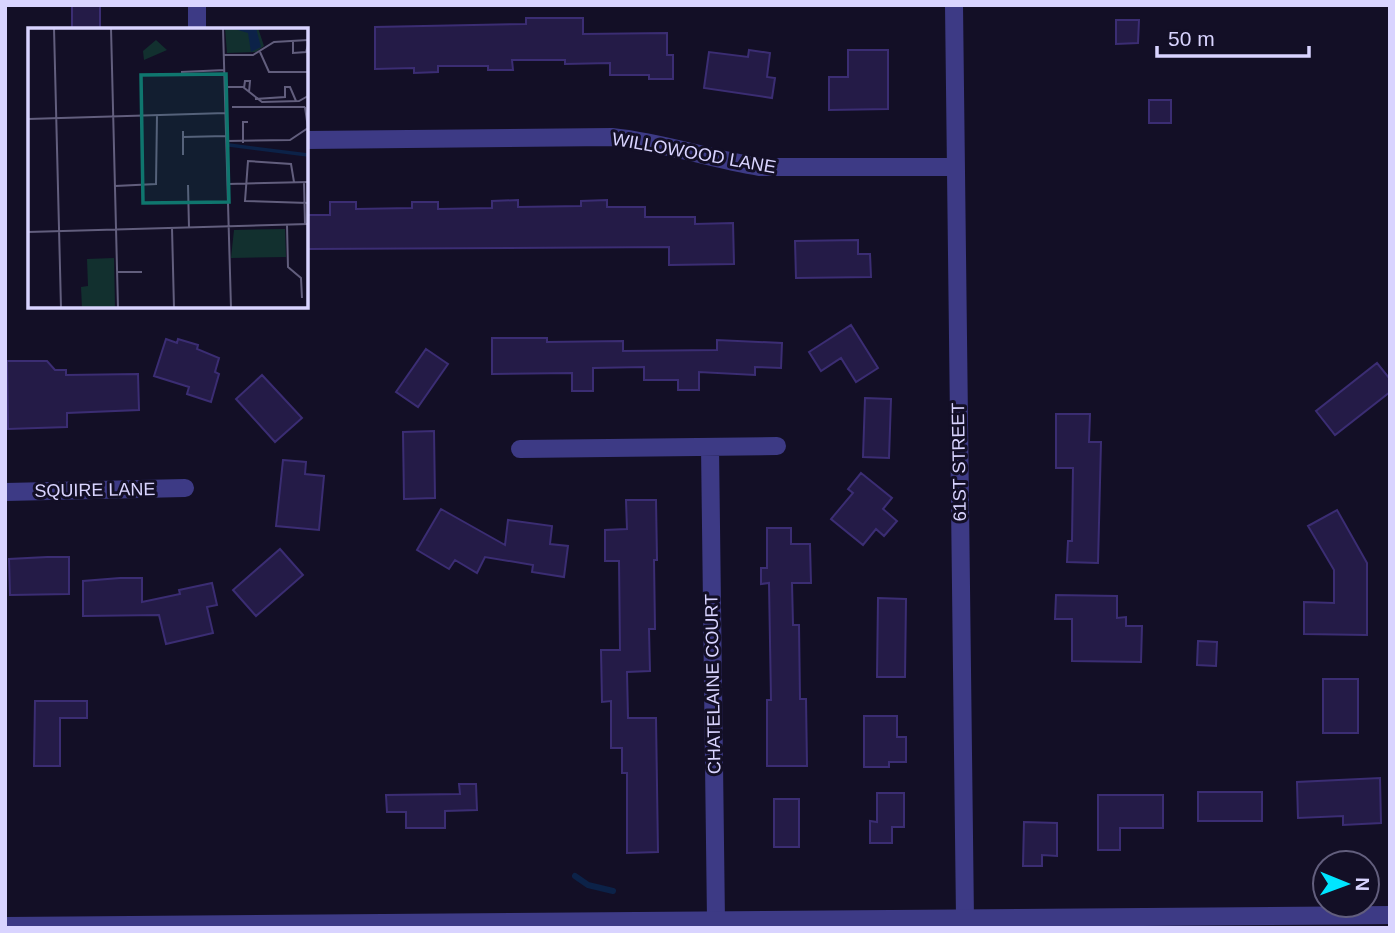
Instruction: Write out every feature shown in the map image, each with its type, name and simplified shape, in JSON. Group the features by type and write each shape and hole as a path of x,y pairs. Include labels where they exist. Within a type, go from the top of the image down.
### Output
{"street":[{"path":"197,5 197,28"},
{"name":"61ST STREET","path":"954,5 965,919"},
{"name":"WILLOWOOD LANE","path":"308,140 612,137 653,143 730,163 760,167 956,167"},
{"path":"520,449 777,446"},
{"name":"CHATELAINE COURT","path":"710,447 716,921"},
{"name":"SQUIRE LANE","path":"5,492 185,488"},
{"path":"5,926 659,924 965,919 1250,922 1390,915"}],"building":[{"path":"72,5 100,5 100,28 72,28"},
{"path":"526,18 583,18 583,34 667,33 667,55 673,55 673,79 649,79 649,75 610,75 610,63 565,64 565,60 512,60 513,70 488,70 488,66 438,66 438,72 414,73 414,68 375,69 375,27 526,24"},
{"path":"1116,20 1139,20 1138,43 1116,44"},
{"path":"749,50 770,53 767,77 775,78 772,98 704,88 709,52 748,57"},
{"path":"848,50 888,50 888,109 829,110 829,77 848,77"},
{"path":"1149,100 1171,100 1171,123 1149,123"},
{"path":"518,200 518,207 581,206 581,201 607,200 607,207 645,207 645,217 695,217 695,224 733,223 734,264 669,265 669,247 308,249 308,215 330,215 330,202 356,202 356,209 412,208 412,202 438,202 438,209 492,208 492,201"},
{"path":"858,240 858,254 870,254 871,277 796,278 795,241"},
{"path":"851,325 878,368 856,382 841,358 821,371 809,352"},
{"path":"492,338 547,338 547,342 623,341 623,351 717,350 717,340 782,343 781,368 755,367 755,375 699,372 699,390 678,390 678,380 644,380 644,367 593,368 593,391 572,391 572,373 492,374"},
{"path":"166,339 177,343 178,339 198,345 197,349 219,358 215,372 219,374 211,402 187,394 189,387 154,376"},
{"path":"426,349 448,364 418,407 396,392"},
{"path":"7,361 47,361 55,370 66,370 66,375 138,374 139,410 67,413 67,427 8,429"},
{"path":"1377,363 1390,379 1390,392 1335,435 1316,411"},
{"path":"262,375 302,418 275,442 236,399"},
{"path":"865,398 891,399 889,458 863,457"},
{"path":"1056,414 1090,414 1089,442 1101,442 1098,563 1067,562 1068,541 1072,541 1073,468 1056,468"},
{"path":"434,431 435,498 404,499 403,432"},
{"path":"283,460 306,462 305,474 324,476 319,530 276,526"},
{"path":"861,473 892,498 883,509 897,521 884,536 876,529 863,545 831,519 853,493 848,489"},
{"path":"626,500 656,500 655,629 649,629 650,671 627,672 628,718 656,718 658,852 627,853 627,773 622,773 622,748 611,748 611,701 602,702 601,650 620,650 619,561 605,561 605,530 627,529"},
{"path":"441,509 505,545 508,520 552,526 550,544 568,546 564,577 532,572 533,565 485,557 477,573 455,560 449,569 417,550"},
{"path":"1337,510 1367,563 1367,635 1304,634 1304,602 1334,603 1334,570 1308,526"},
{"path":"767,528 791,528 791,544 810,544 811,583 792,583 793,625 799,625 800,699 806,699 807,766 767,766 767,700 771,700 769,583 761,584 761,568 767,568"},
{"path":"280,549 303,575 256,616 233,590"},
{"path":"69,557 69,594 10,595 9,559"},
{"path":"142,578 142,602 180,594 179,590 212,583 217,605 207,607 213,633 166,644 159,615 83,616 83,581"},
{"path":"1056,595 1117,596 1117,618 1126,617 1126,626 1142,626 1141,662 1072,661 1072,619 1055,619"},
{"path":"878,598 906,599 905,677 877,677"},
{"path":"1198,641 1217,642 1216,666 1197,665"},
{"path":"1323,679 1358,679 1358,733 1323,733"},
{"path":"35,701 87,701 87,718 60,718 60,766 34,766"},
{"path":"864,716 897,716 897,737 906,737 906,762 889,762 889,767 864,767"},
{"path":"1380,778 1381,823 1343,825 1343,816 1298,818 1297,782"},
{"path":"459,784 476,784 477,810 445,811 445,828 406,828 406,812 387,812 386,795 460,794"},
{"path":"1198,792 1262,792 1262,821 1198,821"},
{"path":"877,793 904,793 904,827 892,827 892,843 870,843 870,821 877,822"},
{"path":"1098,795 1163,795 1163,828 1120,828 1120,850 1098,850"},
{"path":"774,799 799,799 799,847 774,847"},
{"path":"1024,822 1057,823 1057,856 1042,855 1042,866 1023,866"}],"waterway":[{"path":"575,876 588,885 613,891"}]}
